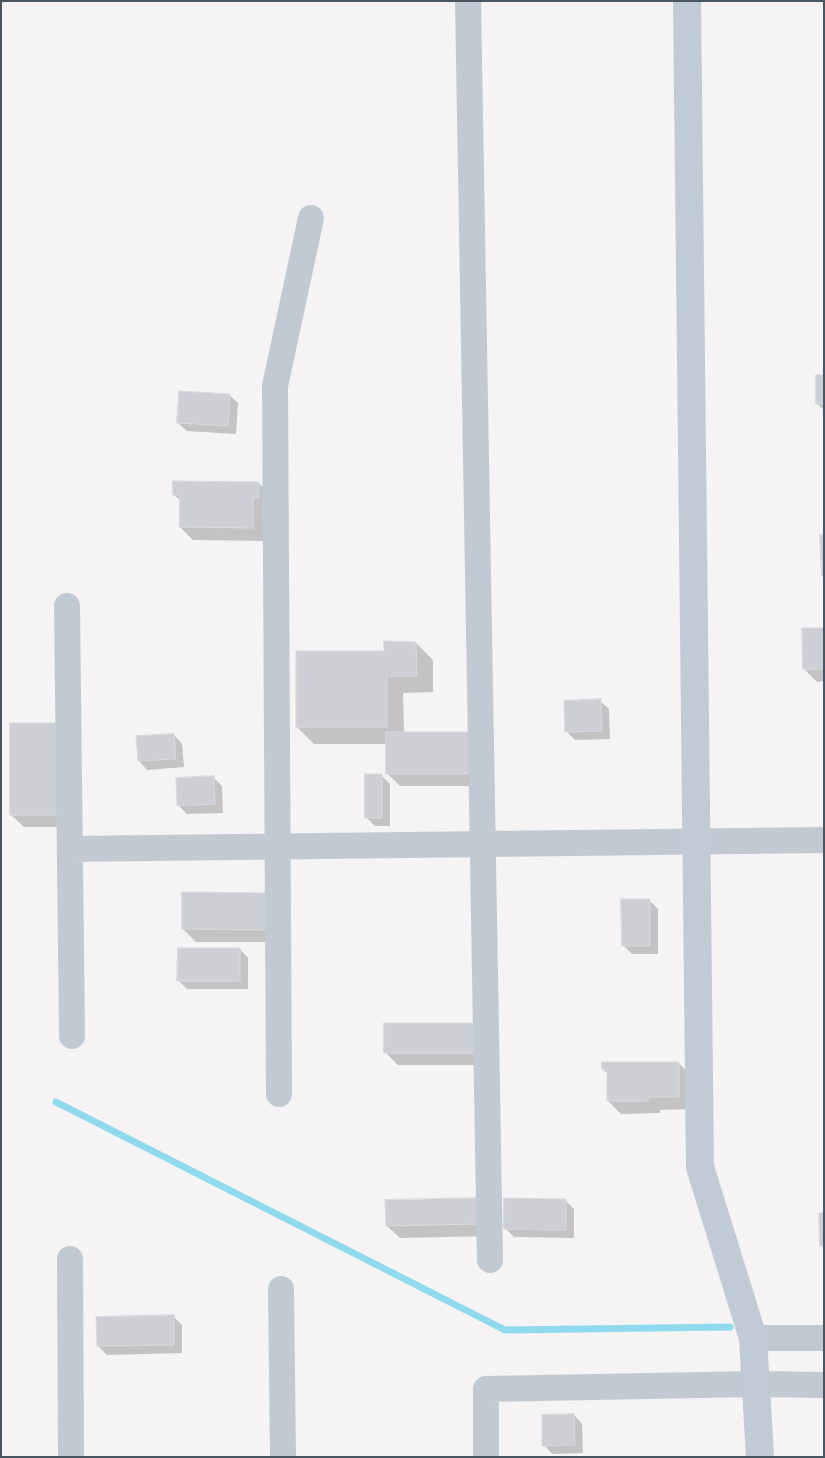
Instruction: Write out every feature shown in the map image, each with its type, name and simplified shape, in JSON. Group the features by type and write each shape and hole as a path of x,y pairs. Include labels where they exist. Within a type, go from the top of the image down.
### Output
{"street":[{"path":"468,1 490,1260"},
{"path":"687,1 700,1167 753,1338 760,1457"},
{"path":"279,1094 275,386 311,218"},
{"path":"67,606 72,1036"},
{"path":"70,849 824,840"},
{"path":"70,1259 71,1457"},
{"path":"281,1289 283,1457"},
{"path":"753,1338 824,1338"},
{"path":"486,1457 486,1389 824,1384"}],"building":[{"path":"816,375 824,375 824,404 816,404"},
{"path":"179,391 230,394 228,426 177,423"},
{"path":"173,481 259,482 259,498 253,498 253,528 179,527 180,495 173,495"},
{"path":"820,535 824,535 824,576 822,576"},
{"path":"802,628 824,628 824,669 803,669"},
{"path":"384,641 416,642 417,676 387,676 387,727 296,727 296,651 384,651"},
{"path":"601,699 602,731 565,732 564,701"},
{"path":"10,723 58,723 58,815 10,815"},
{"path":"386,732 472,732 472,774 386,774"},
{"path":"174,734 176,759 138,761 136,736"},
{"path":"365,774 382,774 382,818 365,818"},
{"path":"214,776 215,804 177,806 176,778"},
{"path":"182,892 267,893 267,930 182,929"},
{"path":"621,899 650,899 650,946 622,946"},
{"path":"178,948 240,948 240,981 177,981"},
{"path":"384,1023 474,1023 474,1053 384,1053"},
{"path":"602,1062 679,1062 679,1097 648,1097 648,1101 607,1101 607,1069 602,1069"},
{"path":"479,1198 480,1224 386,1226 385,1200"},
{"path":"504,1198 566,1199 566,1230 504,1229"},
{"path":"819,1213 824,1213 824,1246 820,1246"},
{"path":"174,1315 174,1345 97,1346 96,1317"},
{"path":"574,1414 575,1445 542,1446 542,1415"}],"waterway":[{"path":"56,1102 505,1330 730,1327"}]}
